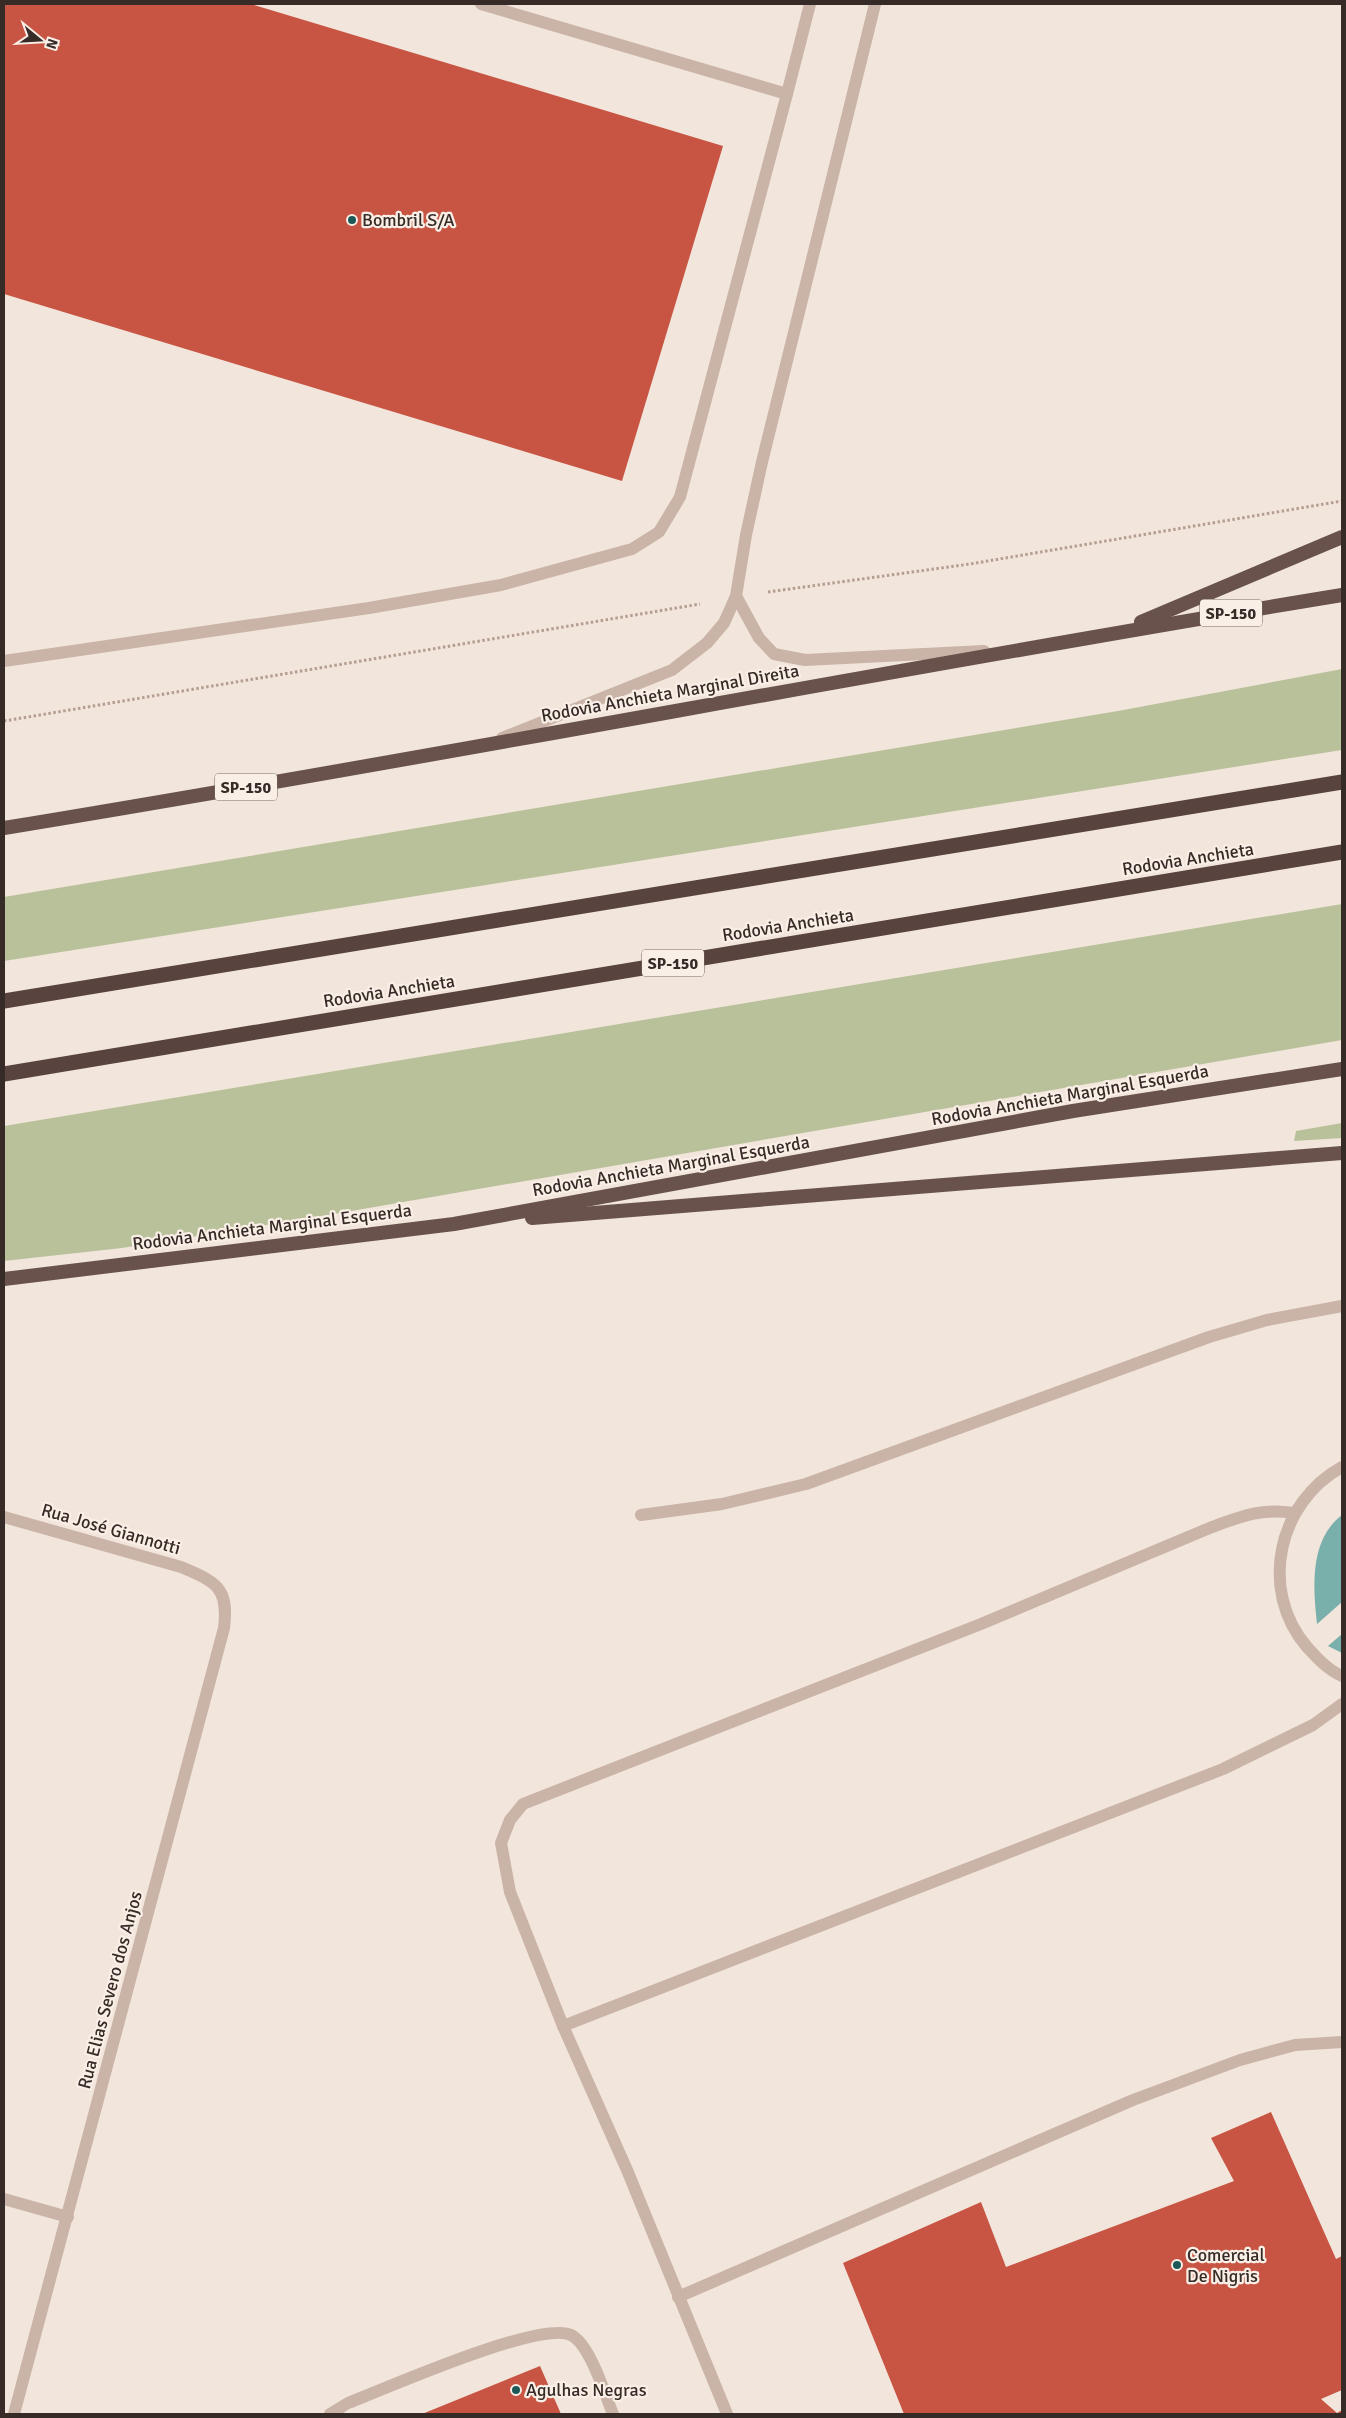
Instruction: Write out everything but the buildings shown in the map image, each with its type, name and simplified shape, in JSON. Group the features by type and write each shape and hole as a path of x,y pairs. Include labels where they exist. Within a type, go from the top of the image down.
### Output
{"highway":[{"path":"1120,631 1342,537"},
{"name":"Rodovia Anchieta Marginal Direita","path":"4,828 164,802 1120,631 1342,595"},
{"path":"4,1001 1342,782"},
{"name":"Rodovia Anchieta","path":"4,1074 1342,852"},
{"name":"Rodovia Anchieta Marginal Esquerda","path":"4,1279 454,1224 1073,1111 1342,1069"},
{"path":"454,1224 1342,1153"}],"street":[{"path":"481,4 787,94"},
{"path":"4,661 369,608 501,585 632,549 659,532 680,497 810,4"},
{"path":"488,744 672,670 707,643 724,624 736,596 746,535 762,462 875,4"},
{"path":"736,596 759,638 774,654 805,660 1017,650"},
{"path":"641,1515 722,1504 806,1484 1209,1337 1267,1320 1342,1306"},
{"path":"1342,1467 1330,1474 1310,1492 1294,1513 1284,1537 1279,1563 1280,1590 1287,1615 1299,1638 1317,1658 1342,1676"},
{"path":"727,2414 627,2170 563,2026 510,1892 501,1843 510,1820 523,1804 981,1624 1212,1527 1249,1513 1275,1510 1294,1513"},
{"name":"Rua José Giannotti","path":"4,1516 181,1567 208,1579"},
{"name":"Rua Elias Severo dos Anjos","path":"14,2414 68,2218 224,1628 227,1606 220,1590 208,1579"},
{"path":"563,2026 1223,1769 1313,1725 1342,1704"},
{"path":"678,2297 1133,2100 1240,2060 1294,2045 1342,2042"},
{"path":"4,2199 68,2218"},
{"path":"330,2414 348,2403 500,2344 540,2333 561,2331 573,2335 585,2348 613,2414"}],"path":[{"path":"4,721 697,605 736,596 970,564 1342,501"}],"green space":[{"path":"1342,669 1342,750 4,961 4,897 1118,711"},
{"path":"1342,904 1342,1040 305,1219 122,1248 4,1261 4,1126"},
{"path":"1342,1123 1342,1138 1294,1141 1296,1131"}],"water":[{"path":"1342,1515 1342,1602 1317,1624 1314,1580 1319,1551 1331,1525"},
{"path":"1342,1634 1342,1653 1328,1646"}],"place":[{"name":"Bombril S/A","path":"352,220"},
{"name":"Comercial De Nigris","path":"1177,2265"},
{"name":"Agulhas Negras","path":"516,2390"}]}
